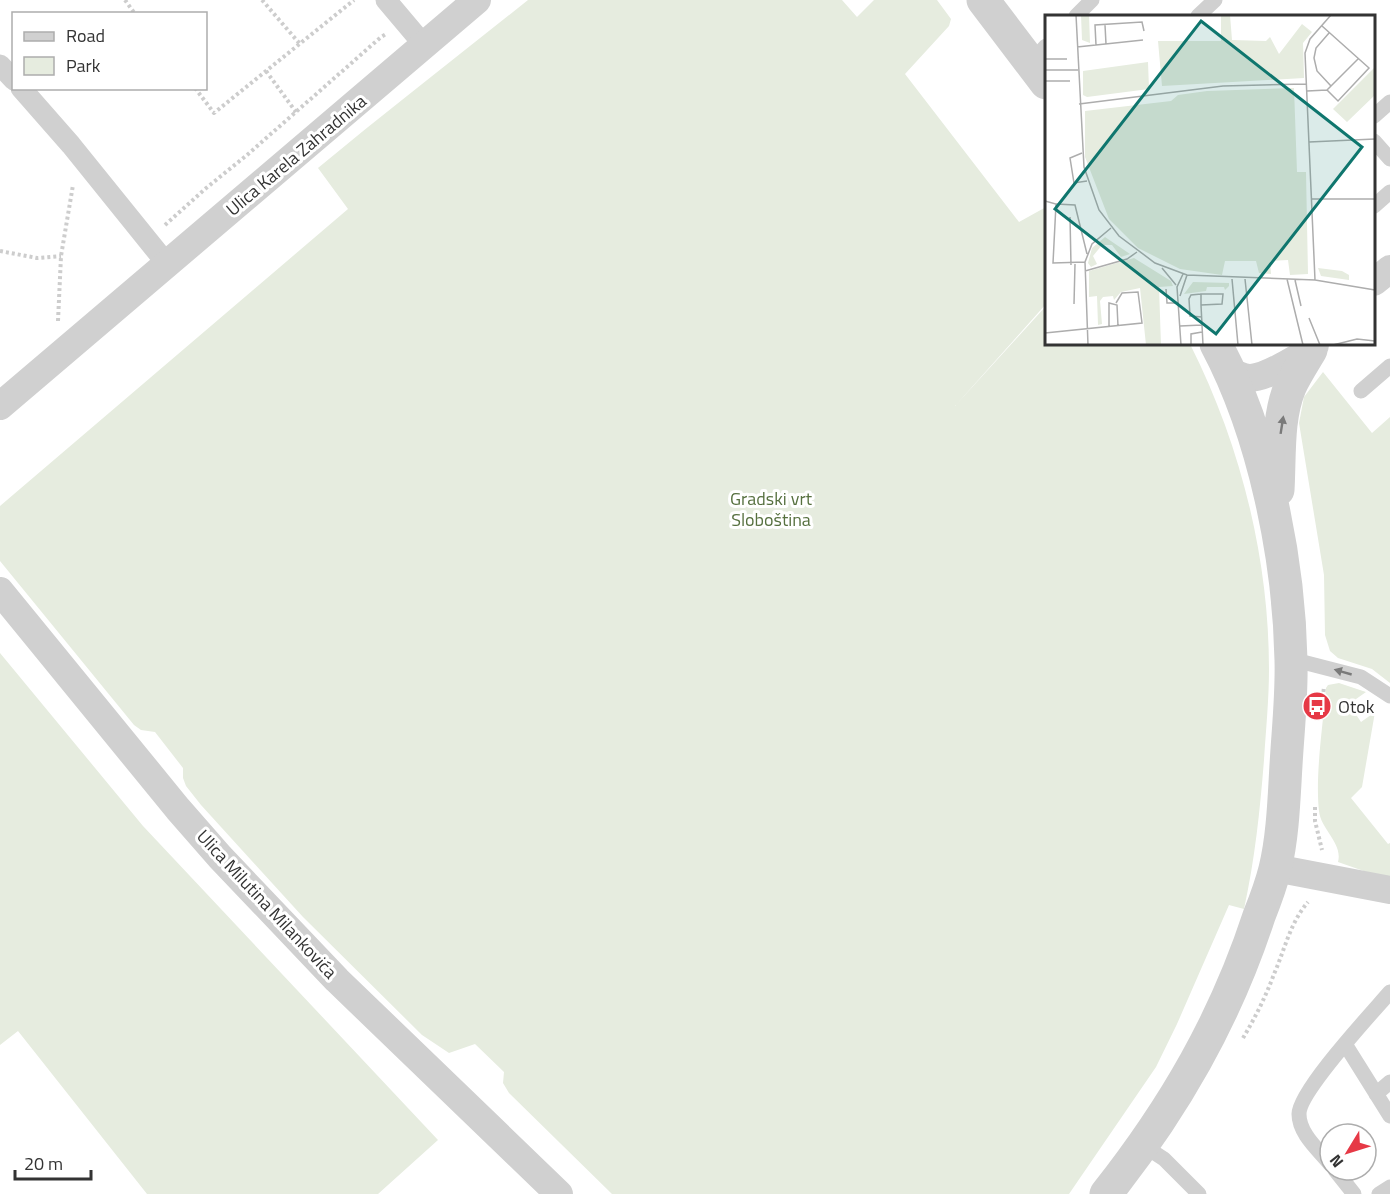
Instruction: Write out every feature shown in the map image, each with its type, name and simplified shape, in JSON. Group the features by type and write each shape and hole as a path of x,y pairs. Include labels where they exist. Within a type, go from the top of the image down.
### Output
{"street":[{"path":"386,0 424,45"},
{"name":"Ulica Karela Zahradnika","path":"0,406 477,0"},
{"path":"983,0 1041,63"},
{"path":"0,65 12,78"},
{"path":"23,90 71,145 167,264"},
{"path":"1224,352 1243,377 1252,378 1262,376 1314,347"},
{"path":"1276,525 1281,433 1286,403 1290,387 1314,347"},
{"path":"1106,1194 1144,1146 1185,1083 1234,985 1251,942 1275,868 1283,803 1291,659 1287,597 1276,525 1256,443 1224,352"},
{"name":"Ulica Milutina Milankovića","path":"0,591 220,857 337,980 559,1194"},
{"path":"1275,868 1390,890"}],"lane":[{"path":"1077,15 1092,0"},
{"path":"1199,15 1215,0"},
{"path":"1375,115 1390,102"},
{"path":"1375,142 1390,159"},
{"path":"1375,206 1390,192"},
{"path":"1361,391 1390,366"},
{"path":"1291,659 1361,677 1390,696"},
{"path":"1318,1149 1303,1131 1298,1113 1311,1085 1390,992"},
{"path":"1345,1044 1390,1116"},
{"path":"1376,1094 1390,1082"},
{"path":"1144,1146 1164,1159 1199,1194"},
{"path":"1344,1182 1354,1194"},
{"path":"1379,1194 1390,1187"}],"path":[{"path":"262,0 300,44"},
{"path":"197,90 214,113 354,0"},
{"path":"267,71 296,112"},
{"path":"57,331 61,256 74,180 71,145"},
{"path":"0,251 37,258 61,256"},
{"path":"1321,708 1324,684"},
{"path":"1315,803 1315,821 1323,855"}],"green space":[{"name":"Gradski vrt Sloboština","path":"528,0 842,0 857,17 874,0 937,0 951,19 949,26 905,74 1019,222 1045,208 1045,305 955,406 1045,307 1045,345 1190,345 1208,382 1237,461 1257,543 1264,585 1269,669 1257,834 1244,909 1229,905 1156,1067 1069,1194 612,1194 509,1093 503,1083 504,1072 475,1044 449,1053 422,1035 303,917 201,805 186,786 183,768 155,732 141,730 134,725 0,561 0,506 348,209 318,168"},
{"path":"1323,372 1372,433 1390,417 1390,683 1372,669 1338,658 1330,651 1325,635 1324,575 1299,423 1304,397"},
{"path":"0,653 143,826 438,1140 378,1194 147,1194 18,1031 0,1045"},
{"path":"1339,683 1366,692 1349,704 1361,722 1375,712 1362,787 1351,798 1388,844 1390,843 1390,878 1338,862 1339,855 1335,843 1319,811 1318,782 1326,688 1328,685"}],"place":[{"name":"Otok","path":"1317,706"}]}
